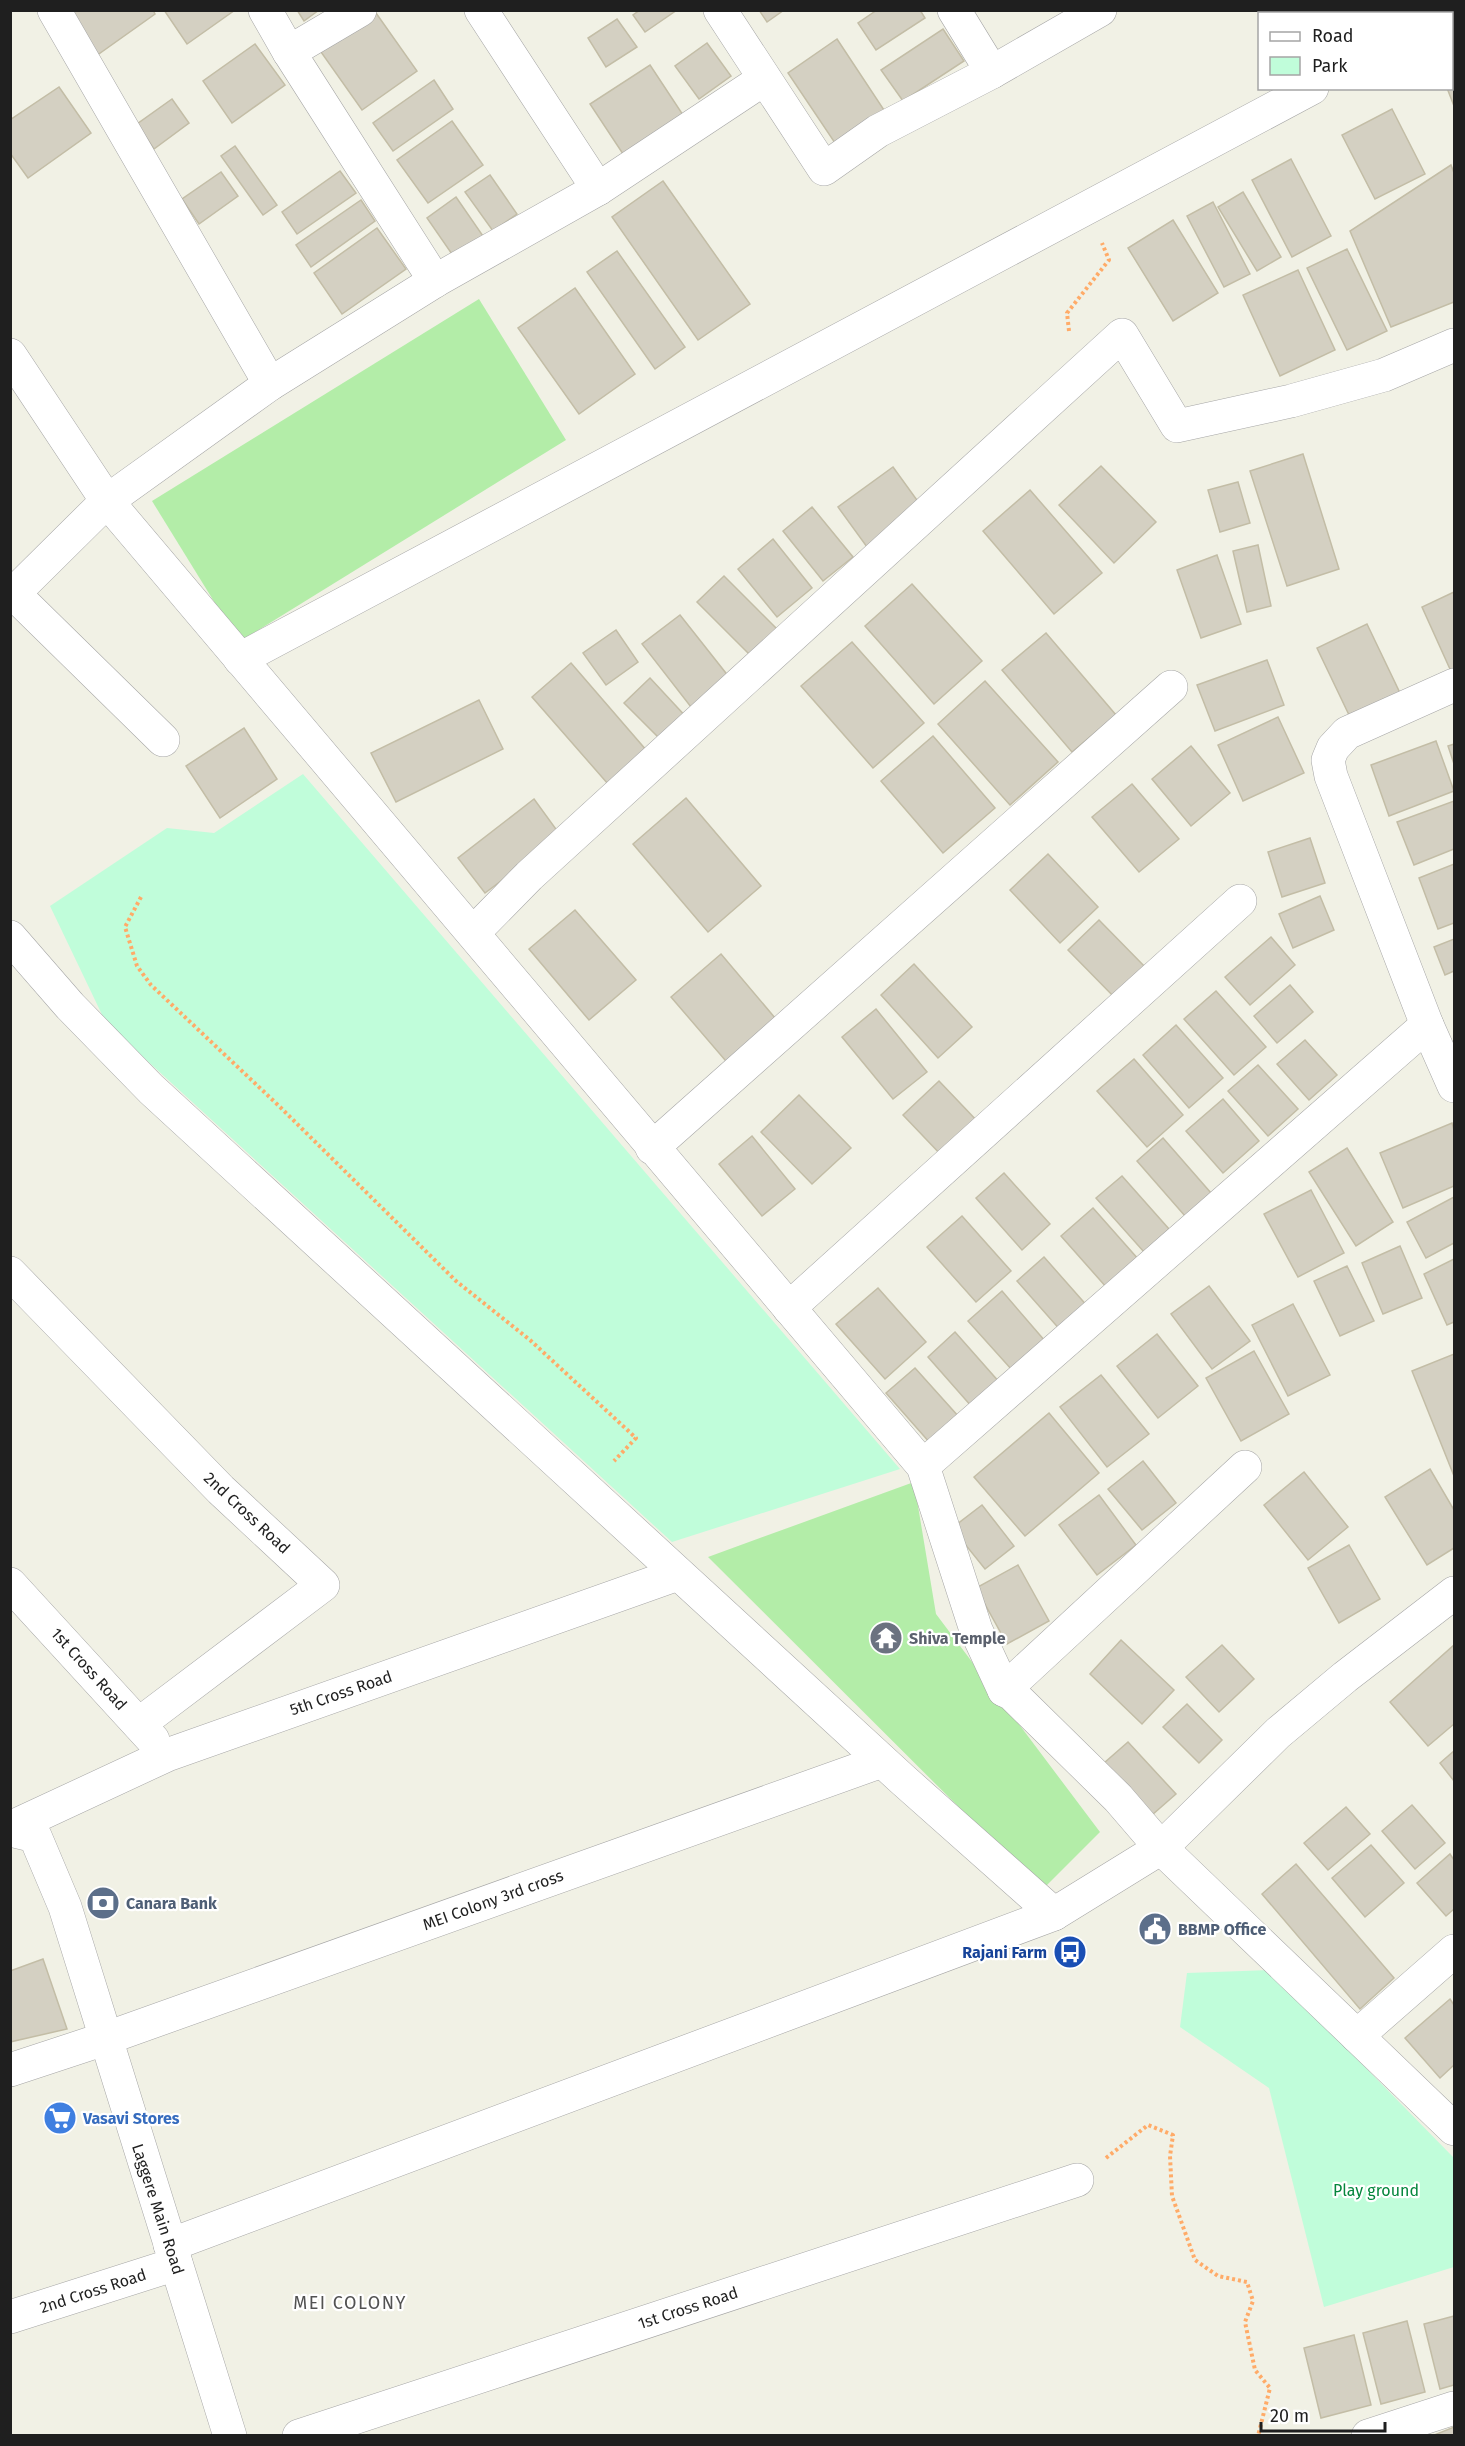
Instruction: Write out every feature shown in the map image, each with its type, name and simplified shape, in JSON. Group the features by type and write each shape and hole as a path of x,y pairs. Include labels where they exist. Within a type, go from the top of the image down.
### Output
{"street":[{"path":"54,10 270,384"},
{"path":"266,10 289,52 435,281"},
{"path":"289,52 360,10"},
{"path":"481,10 598,189"},
{"path":"720,10 824,169 878,130 992,72 1100,10"},
{"path":"954,10 992,72"},
{"path":"163,740 12,594 107,501 270,384 435,281 598,189 764,79"},
{"path":"240,659 1308,90"},
{"path":"473,933 529,876 1122,335 1177,426 1291,401 1384,375 1455,345"},
{"path":"10,355 107,501 652,1148 924,1466 976,1630 1004,1690 1012,1694 1118,1798 1161,1848 1455,2129"},
{"path":"1455,685 1347,733 1334,748 1328,760 1331,776 1427,1025 1455,1086"},
{"path":"652,1148 1171,687"},
{"path":"789,1308 1240,901"},
{"path":"10,938 70,1006 151,1089 882,1761 1054,1914"},
{"path":"924,1466 1427,1025"},
{"name":"2nd Cross Road","path":"17,1293 221,1490 323,1584 139,1724"},
{"path":"1004,1690 1245,1467"},
{"name":"5th Cross Road","path":"10,1829 167,1755 678,1574"},
{"name":"1st Cross Road","path":"10,1584 167,1755"},
{"name":"2nd Cross Road","path":"10,2318 1054,1914 1161,1848 1278,1732 1345,1677 1455,1593"},
{"name":"MEI Colony 3rd cross","path":"10,2070 104,2039 882,1761"},
{"name":"Laggere Main Road","path":"10,1829 35,1836 65,1907 104,2039 230,2436"},
{"path":"1357,2036 1455,1951"},
{"name":"1st Cross Road","path":"299,2436 1077,2180"},
{"path":"1368,2436 1455,2408"}],"path":[{"path":"1073,379 1067,313 1109,260 1087,209"},
{"path":"141,897 125,927 137,966 151,985 279,1106 456,1281 530,1340 636,1438 587,1490"},
{"path":"1077,2180 1148,2125 1173,2134 1170,2156 1172,2196 1195,2260 1218,2276 1247,2283 1253,2301 1245,2322 1255,2370 1270,2388 1258,2436"}],"green space":[{"path":"479,299 566,440 239,642 152,501"},
{"path":"303,774 900,1469 672,1542 106,1023 50,906 167,828 214,833"},
{"path":"914,1482 936,1614 1100,1832 1042,1890 708,1557"},
{"name":"Play ground","path":"1270,1970 1454,2158 1454,2267 1324,2307 1269,2088 1180,2027 1187,1973"}],"building":[{"path":"64,10 153,10 155,14 96,56"},
{"path":"164,10 235,10 187,44"},
{"path":"297,10 319,10 304,21"},
{"path":"640,10 677,10 645,32 633,15"},
{"path":"759,10 784,10 767,22"},
{"path":"877,10 920,10 925,18 876,50 858,23"},
{"path":"376,13 417,71 362,110 321,52"},
{"path":"617,19 637,47 606,67 588,38"},
{"path":"943,29 964,61 903,101 881,70"},
{"path":"837,39 884,110 835,143 788,73"},
{"path":"707,43 731,76 699,99 675,66"},
{"path":"255,44 285,85 232,123 203,81"},
{"path":"650,65 685,118 625,157 590,104"},
{"path":"434,80 453,109 393,151 373,123"},
{"path":"1453,82 1454,106 1448,90 1453,90"},
{"path":"59,87 91,133 28,178 10,153 10,120"},
{"path":"172,99 189,123 154,149 137,124"},
{"path":"1392,109 1425,174 1375,199 1342,135"},
{"path":"452,121 483,165 428,203 397,160"},
{"path":"235,146 277,205 263,215 221,156"},
{"path":"1291,159 1331,236 1292,257 1252,180"},
{"path":"1451,165 1454,173 1454,302 1391,327 1350,231"},
{"path":"340,171 356,193 297,234 282,212"},
{"path":"221,172 238,196 199,224 182,199"},
{"path":"490,175 517,214 493,231 465,192"},
{"path":"663,181 750,304 698,340 612,217"},
{"path":"1243,192 1281,257 1257,271 1218,207"},
{"path":"456,197 483,236 454,257 427,218"},
{"path":"361,200 375,221 311,267 296,245"},
{"path":"1213,202 1250,274 1224,287 1187,216"},
{"path":"1173,220 1218,293 1173,321 1128,248"},
{"path":"377,228 406,269 342,314 314,273"},
{"path":"1347,249 1387,331 1347,350 1307,268"},
{"path":"617,251 685,347 655,369 587,272"},
{"path":"1298,270 1335,350 1280,376 1243,295"},
{"path":"575,288 635,374 579,414 518,328"},
{"path":"1303,454 1339,569 1287,586 1250,471"},
{"path":"1101,466 1156,522 1114,563 1059,505"},
{"path":"893,467 922,507 867,547 838,507"},
{"path":"1238,482 1250,523 1220,532 1208,490"},
{"path":"1030,490 1102,573 1054,614 983,531"},
{"path":"812,507 853,557 823,581 783,531"},
{"path":"773,539 812,588 777,617 738,569"},
{"path":"1258,545 1271,606 1247,612 1233,551"},
{"path":"1217,555 1241,624 1201,638 1177,570"},
{"path":"724,576 782,634 755,660 697,602"},
{"path":"912,584 982,661 934,704 865,626"},
{"path":"1454,592 1454,678 1422,607"},
{"path":"680,615 729,677 691,707 642,644"},
{"path":"1367,624 1400,693 1350,717 1317,648"},
{"path":"616,630 638,662 606,685 583,653"},
{"path":"1046,633 1116,715 1072,752 1002,670"},
{"path":"852,642 924,723 873,768 801,686"},
{"path":"1267,660 1284,705 1215,731 1197,685"},
{"path":"571,663 647,751 608,784 532,697"},
{"path":"650,678 689,720 664,743 624,703"},
{"path":"985,681 1058,762 1010,805 938,724"},
{"path":"479,700 503,749 396,802 371,753"},
{"path":"1278,717 1304,773 1243,801 1218,745"},
{"path":"244,728 277,779 220,818 186,766"},
{"path":"933,736 995,808 943,853 881,781"},
{"path":"1436,741 1454,791 1389,816 1371,765"},
{"path":"1454,744 1454,764 1448,746"},
{"path":"1191,746 1230,793 1191,826 1152,779"},
{"path":"1132,784 1179,839 1139,872 1092,817"},
{"path":"686,798 761,886 708,932 633,844"},
{"path":"534,799 561,836 485,893 458,858"},
{"path":"1454,801 1454,849 1414,865 1397,822"},
{"path":"1310,838 1325,883 1282,897 1268,852"},
{"path":"1048,854 1098,907 1060,943 1010,890"},
{"path":"1454,864 1454,923 1438,929 1419,878"},
{"path":"1320,896 1334,930 1293,948 1279,914"},
{"path":"575,910 636,980 589,1020 529,949"},
{"path":"1099,920 1148,970 1117,1000 1068,950"},
{"path":"1271,937 1295,965 1250,1005 1225,977"},
{"path":"1454,939 1454,971 1445,975 1434,947"},
{"path":"721,954 781,1025 731,1067 671,997"},
{"path":"914,964 972,1027 938,1058 881,995"},
{"path":"1290,985 1313,1012 1277,1043 1254,1016"},
{"path":"1216,991 1266,1047 1234,1075 1184,1019"},
{"path":"876,1009 927,1072 893,1099 842,1037"},
{"path":"1176,1025 1223,1078 1189,1108 1143,1055"},
{"path":"1305,1040 1337,1075 1309,1100 1277,1064"},
{"path":"1134,1059 1183,1115 1147,1147 1097,1091"},
{"path":"1258,1065 1298,1109 1268,1136 1228,1091"},
{"path":"939,1081 980,1124 944,1158 903,1115"},
{"path":"799,1095 851,1148 812,1184 761,1132"},
{"path":"1223,1099 1259,1141 1223,1173 1186,1131"},
{"path":"1452,1123 1454,1186 1403,1208 1380,1153"},
{"path":"752,1136 795,1189 762,1216 719,1164"},
{"path":"1163,1138 1211,1193 1185,1216 1137,1161"},
{"path":"1347,1148 1393,1222 1356,1246 1309,1172"},
{"path":"1004,1173 1050,1224 1022,1250 976,1198"},
{"path":"1122,1176 1169,1229 1144,1252 1096,1198"},
{"path":"1311,1190 1344,1253 1298,1277 1264,1214"},
{"path":"1454,1197 1454,1243 1426,1258 1407,1222"},
{"path":"1093,1208 1139,1260 1107,1288 1061,1236"},
{"path":"962,1216 1011,1271 976,1302 927,1247"},
{"path":"1400,1246 1422,1298 1383,1314 1362,1263"},
{"path":"1044,1257 1089,1308 1062,1332 1017,1281"},
{"path":"1454,1259 1454,1322 1447,1325 1424,1274"},
{"path":"1347,1266 1374,1321 1340,1336 1314,1281"},
{"path":"1209,1286 1250,1341 1212,1369 1171,1314"},
{"path":"878,1288 926,1342 885,1379 836,1324"},
{"path":"1002,1291 1045,1341 1012,1370 968,1321"},
{"path":"1293,1304 1330,1375 1288,1396 1252,1325"},
{"path":"955,1332 1000,1383 972,1407 928,1357"},
{"path":"1157,1334 1198,1386 1158,1418 1117,1366"},
{"path":"1254,1351 1289,1414 1241,1441 1206,1378"},
{"path":"1454,1354 1454,1476 1412,1371"},
{"path":"915,1368 959,1417 930,1443 886,1393"},
{"path":"1101,1375 1149,1434 1107,1467 1060,1407"},
{"path":"1049,1413 1099,1473 1025,1536 974,1477"},
{"path":"1143,1461 1176,1503 1142,1530 1108,1489"},
{"path":"1430,1469 1454,1510 1454,1548 1427,1565 1385,1497"},
{"path":"1304,1472 1348,1527 1308,1560 1264,1505"},
{"path":"1099,1495 1136,1545 1097,1575 1059,1525"},
{"path":"982,1505 1014,1546 985,1569 952,1528"},
{"path":"1349,1545 1380,1599 1339,1623 1308,1568"},
{"path":"1018,1565 1049,1621 1007,1644 976,1588"},
{"path":"1121,1640 1174,1690 1142,1724 1090,1674"},
{"path":"1222,1645 1254,1679 1219,1712 1186,1677"},
{"path":"1454,1645 1454,1724 1428,1746 1390,1702"},
{"path":"1187,1704 1222,1740 1199,1763 1163,1727"},
{"path":"1128,1742 1176,1794 1152,1815 1104,1763"},
{"path":"1454,1751 1454,1781 1440,1763"},
{"path":"1412,1805 1445,1843 1415,1869 1382,1831"},
{"path":"1346,1807 1370,1834 1328,1870 1304,1843"},
{"path":"1371,1845 1404,1883 1365,1917 1332,1878"},
{"path":"1450,1854 1454,1860 1454,1909 1446,1916 1417,1883"},
{"path":"1296,1864 1394,1978 1360,2009 1262,1894"},
{"path":"43,1959 67,2029 10,2042 10,1971"},
{"path":"1450,1999 1454,2005 1454,2065 1440,2078 1405,2038"},
{"path":"1454,2316 1454,2385 1440,2389 1424,2324"},
{"path":"1407,2321 1425,2392 1381,2404 1363,2333"},
{"path":"1354,2335 1371,2405 1321,2418 1304,2348"},
{"path":"1454,2427 1454,2436 1432,2436"}],"place":[{"name":"Shiva Temple","path":"886,1638"},
{"name":"Canara Bank","path":"103,1903"},
{"name":"BBMP Office","path":"1155,1929"},
{"name":"Rajani Farm","path":"1070,1952"},
{"name":"Vasavi Stores","path":"60,2118"}],"district":[{"name":"MEI COLONY","path":"350,2303"}]}
